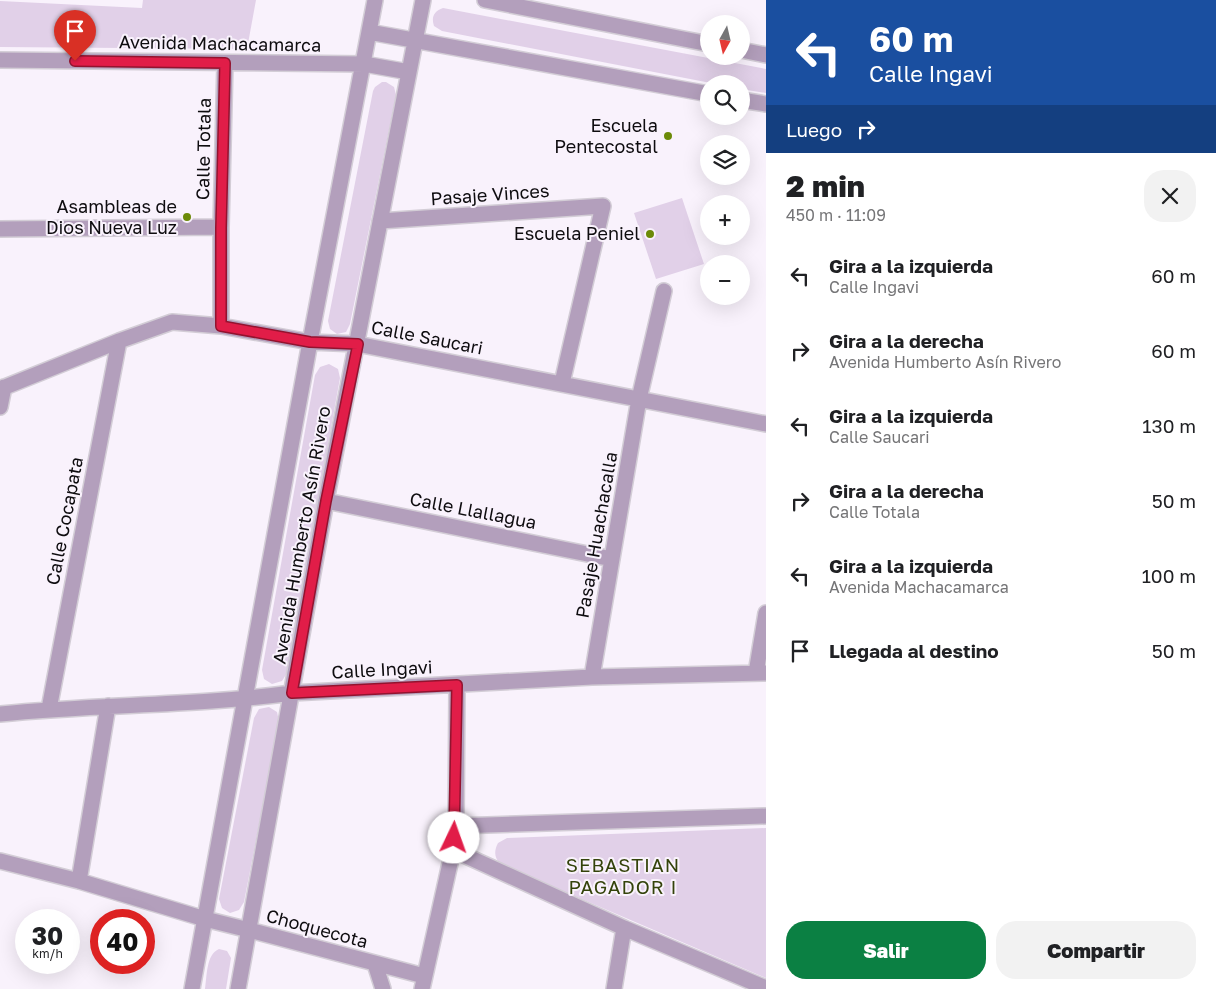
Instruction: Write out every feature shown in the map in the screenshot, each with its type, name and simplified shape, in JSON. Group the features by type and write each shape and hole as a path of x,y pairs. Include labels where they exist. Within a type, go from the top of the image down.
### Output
{"street":[{"name":"Avenida Humberto Asín Rivero","path":"192,989 310,342 375,0"},
{"name":"Avenida Humberto Asín Rivero","path":"238,989 326,501 358,344 423,0"},
{"path":"485,0 700,42"},
{"path":"369,32 700,92"},
{"path":"750,52 766,55"},
{"name":"Avenida Machacamarca","path":"0,60 364,64 409,72"},
{"name":"Calle Totala","path":"221,326 225,63"},
{"path":"750,101 766,104"},
{"name":"Pasaje Vinces","path":"380,221 603,206 562,383"},
{"path":"0,229 221,228"},
{"name":"Pasaje Huachacalla","path":"592,677 639,399 664,291"},
{"name":"Calle Saucari","path":"2,388 172,322 221,326 310,342 358,344 766,424"},
{"name":"Calle Cocapata","path":"49,709 119,341"},
{"path":"0,407 2,388"},
{"name":"Calle Llallagua","path":"326,501 612,559"},
{"path":"761,673 766,613"},
{"name":"Calle Ingavi","path":"0,714 49,709 246,699 292,693 592,677 761,673"},
{"path":"423,983 453,850 456,826 457,685"},
{"path":"79,881 108,706"},
{"path":"456,826 766,816"},
{"path":"453,850 624,928 766,988"},
{"name":"Choquecota","path":"0,862 79,881 205,919 374,964 423,983"},
{"path":"614,989 624,928"},
{"path":"374,964 383,989"}],"shaded area":[{"path":"143,0 256,0 247,49 0,47 0,1 142,8"},
{"path":"443,8 700,57 700,65 745,65 766,69 766,93 750,90 750,75 700,75 700,81 442,31 434,26 433,17 437,11"},
{"path":"382,82 386,82 394,87 396,95 350,324 346,332 337,334 330,329 328,321 373,91"},
{"path":"682,198 701,255 700,265 656,279 634,213"},
{"path":"329,364 338,369 340,378 287,673 282,681 272,684 264,679 262,670 315,375 320,367"},
{"path":"269,707 277,712 279,721 244,902 239,910 230,913 222,908 219,899 254,718 259,709"},
{"path":"766,828 766,978 500,864 495,854 498,843 507,838"},
{"path":"219,949 227,951 231,958 226,989 205,989 209,961"}],"place":[{"name":"Escuela Pentecostal","path":"668,136"},
{"name":"Asambleas de Dios Nueva Luz","path":"187,217"},
{"name":"Escuela Peniel","path":"650,234"}],"district":[{"name":"SEBASTIAN PAGADOR I","path":"623,876"}],"route":[{"path":"75,61 225,63 221,326 310,342 358,344 326,501 292,693 457,685 456,826 454,838"}]}
